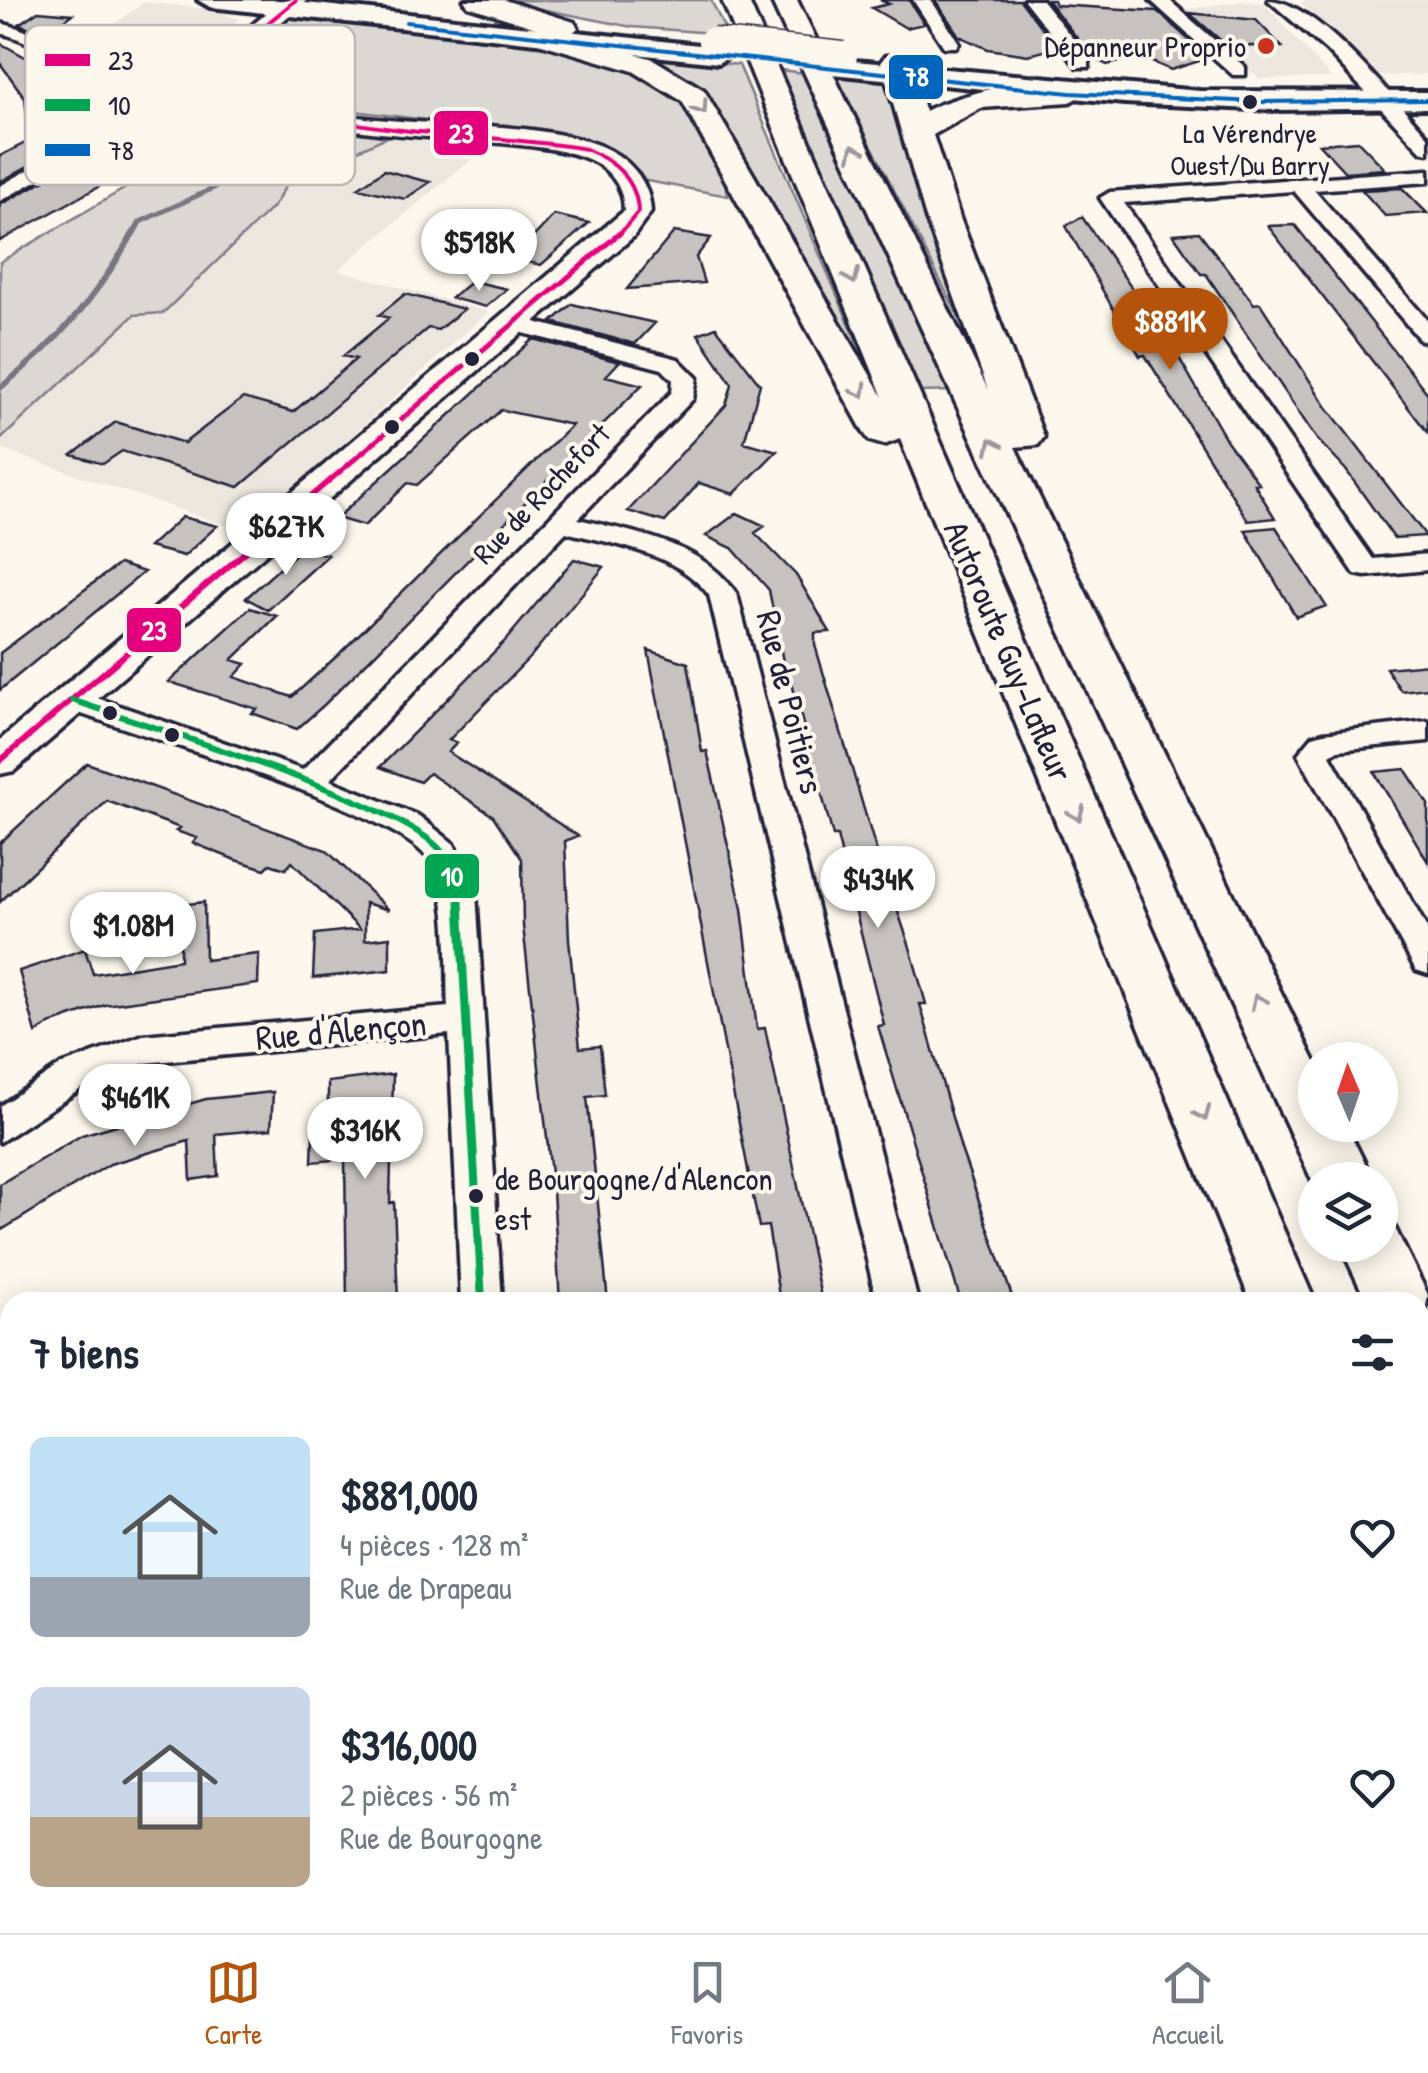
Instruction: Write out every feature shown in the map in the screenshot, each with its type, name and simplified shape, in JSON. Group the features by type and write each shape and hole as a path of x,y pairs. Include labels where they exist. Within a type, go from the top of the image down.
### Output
{"highway":[{"path":"477,0 644,64 677,82 698,101 889,443 989,605"},
{"name":"Autoroute Guy-Lafleur","path":"784,0 1298,1086"},
{"name":"Autoroute Guy-Lafleur","path":"735,7 1279,1292"},
{"path":"897,68 1110,691"},
{"path":"917,132 940,112 964,101 1070,92"},
{"path":"1380,1262 1395,1292"}],"main road":[{"path":"210,0 353,4 556,32"},
{"path":"292,3 897,68 1140,85 1369,93 1428,100"},
{"path":"897,68 1070,92 1257,102 1428,87"}],"street":[{"path":"922,0 950,43"},
{"path":"1034,0 1083,64"},
{"path":"1159,1 1184,0"},
{"path":"1276,0 1306,28 1315,48 1428,147"},
{"path":"1159,1 1239,71"},
{"path":"266,25 292,3"},
{"path":"0,28 25,35"},
{"path":"0,761 633,221 639,203 628,179 604,157 572,146 355,119"},
{"path":"1428,176 1110,198 1365,568 1428,562"},
{"path":"0,196 25,181"},
{"path":"1299,185 1428,335"},
{"name":"Rue de Rochefort","path":"308,782 676,402 686,386 679,370 657,360 512,323"},
{"name":"Rue de Poitiers","path":"557,522 682,558 708,572 723,594 896,1292"},
{"path":"72,700 308,782 408,824 442,852 459,893 481,1292"},
{"path":"1428,731 1338,740 1316,748 1316,762 1415,913 1428,961"},
{"name":"Rue d'Alençon","path":"0,1126 74,1075 143,1049 464,1019"}],"shaded area":[{"path":"496,0 711,0 727,34 632,27"},
{"path":"1428,0 1428,74 1378,76 1301,3"},
{"path":"1245,1 1265,4 1331,78 1260,79 1179,10"},
{"path":"144,2 211,9 239,19 232,25 113,25"},
{"path":"299,16 501,38 557,49 652,79 690,108 710,145 728,196 636,179 614,158 523,132 355,111 355,25 276,25 283,19"},
{"path":"653,56 739,65 880,396 707,100 641,59"},
{"path":"780,70 804,73 950,391 920,392"},
{"path":"836,76 889,82 973,345"},
{"path":"355,132 387,137 355,152"},
{"path":"387,137 485,148 338,270 488,312 246,532 0,449 0,440 135,315 164,313 274,206 286,185 355,185 355,152"},
{"path":"131,185 286,185 274,206 163,313 134,315 0,440 0,262"}],"building":[{"path":"880,0 909,0 924,24 906,28 872,8 889,4"},
{"path":"935,0 1020,0 1057,48 1028,55 988,49 959,36"},
{"path":"1047,0 1054,0 1055,5 1157,11 1209,58 1171,70 1140,57 1107,65 1092,57"},
{"path":"38,11 73,14 58,25 19,24"},
{"path":"1189,13 1256,20 1282,47 1250,46 1233,51"},
{"path":"0,43 25,57 25,98 0,63"},
{"path":"1358,141 1385,169 1345,172 1319,144"},
{"path":"25,143 25,168 0,182 0,156"},
{"path":"384,170 430,182 405,199 358,188"},
{"path":"36,185 102,185 0,241 0,205"},
{"path":"1402,188 1427,213 1385,216 1362,190"},
{"path":"554,215 589,223 541,265 513,259"},
{"path":"1082,217 1171,344 1227,441 1259,484 1254,484 1275,518 1248,521 1145,355 1140,356 1066,226"},
{"path":"1295,225 1428,394 1428,433 1268,226"},
{"path":"674,232 711,238 696,257 704,283 627,289"},
{"path":"1199,232 1254,304 1260,303 1326,406 1426,536 1394,538 1346,470 1316,438 1206,274 1201,274 1173,234"},
{"path":"472,281 507,289 486,307 451,298"},
{"path":"405,294 464,309 438,330 428,328 239,487 122,451 103,464 72,455 116,422 184,443 243,398 293,412 356,359 343,356 389,318 379,315"},
{"path":"572,304 655,323 635,344 552,322"},
{"path":"716,327 760,384 744,442 777,451 734,494 699,483 665,522 628,511 726,405 732,384 698,334"},
{"path":"533,339 619,362 606,376 642,385 325,704 297,729 252,713 257,709 169,682 250,608 277,616 232,660 246,664 234,677 292,697 338,655 572,425 501,410 417,485 408,483 364,526 337,518"},
{"path":"737,513 765,526 755,533 796,575 830,632 815,633 815,645 875,846 909,944 926,1004 920,1004 961,1149 1011,1292 958,1292 878,1026 884,1025 837,836 833,836 790,676 786,677 769,590 732,548 706,536"},
{"path":"182,517 217,526 184,556 149,547"},
{"path":"1276,527 1326,606 1296,617 1245,530"},
{"path":"302,548 328,555 268,610 246,598"},
{"path":"574,559 604,567 532,655 449,740 457,743 448,752 578,836 565,841 569,940 580,1048 600,1046 605,1095 587,1097 607,1292 559,1292 553,1191 523,926 522,859 493,816 429,773 420,782 380,767 505,641"},
{"path":"119,564 144,572 0,690 0,653"},
{"path":"648,650 688,663 702,752 707,751 742,909 757,1029 765,1028 820,1292 778,1292 768,1226 759,1227"},
{"path":"1428,664 1428,688 1401,691 1386,668"},
{"path":"87,763 326,850 389,910 365,903 365,940 390,937 390,970 313,978 315,934 360,929 292,862 286,869 270,864 265,869 233,859 193,843 197,838 176,831 180,828 107,801 0,902 0,843"},
{"path":"1405,769 1428,804 1428,862 1374,772"},
{"path":"204,902 205,960 259,954 258,984 105,1005 50,1024 36,1033 19,971 85,949 93,974 180,960 180,905"},
{"path":"393,1074 390,1203 394,1202 398,1292 347,1292 345,1159 312,1162 313,1137 328,1136 328,1082"},
{"path":"273,1092 271,1129 216,1134 218,1176 191,1180 189,1141 110,1164 0,1231 0,1184 82,1135 206,1099"}],"waterway":[{"path":"133,235 140,222 220,185"},
{"path":"0,388 75,317 134,232"}],"transit line":[{"name":"23","path":"265,25 296,0"},
{"name":"78","path":"406,22 1070,93 1257,102 1428,100"},
{"name":"23","path":"0,761 623,231 638,212 630,181 606,159 586,149 355,120"},
{"name":"10","path":"72,700 308,783 408,824 442,852 459,893 481,1292"}],"place":[{"name":"Dépanneur Proprio","path":"1266,46"},
{"name":"La Vérendrye Ouest/Du Barry","path":"1250,102"},
{"name":"de Bourgogne/d'Alencon est","path":"476,1196"}]}
